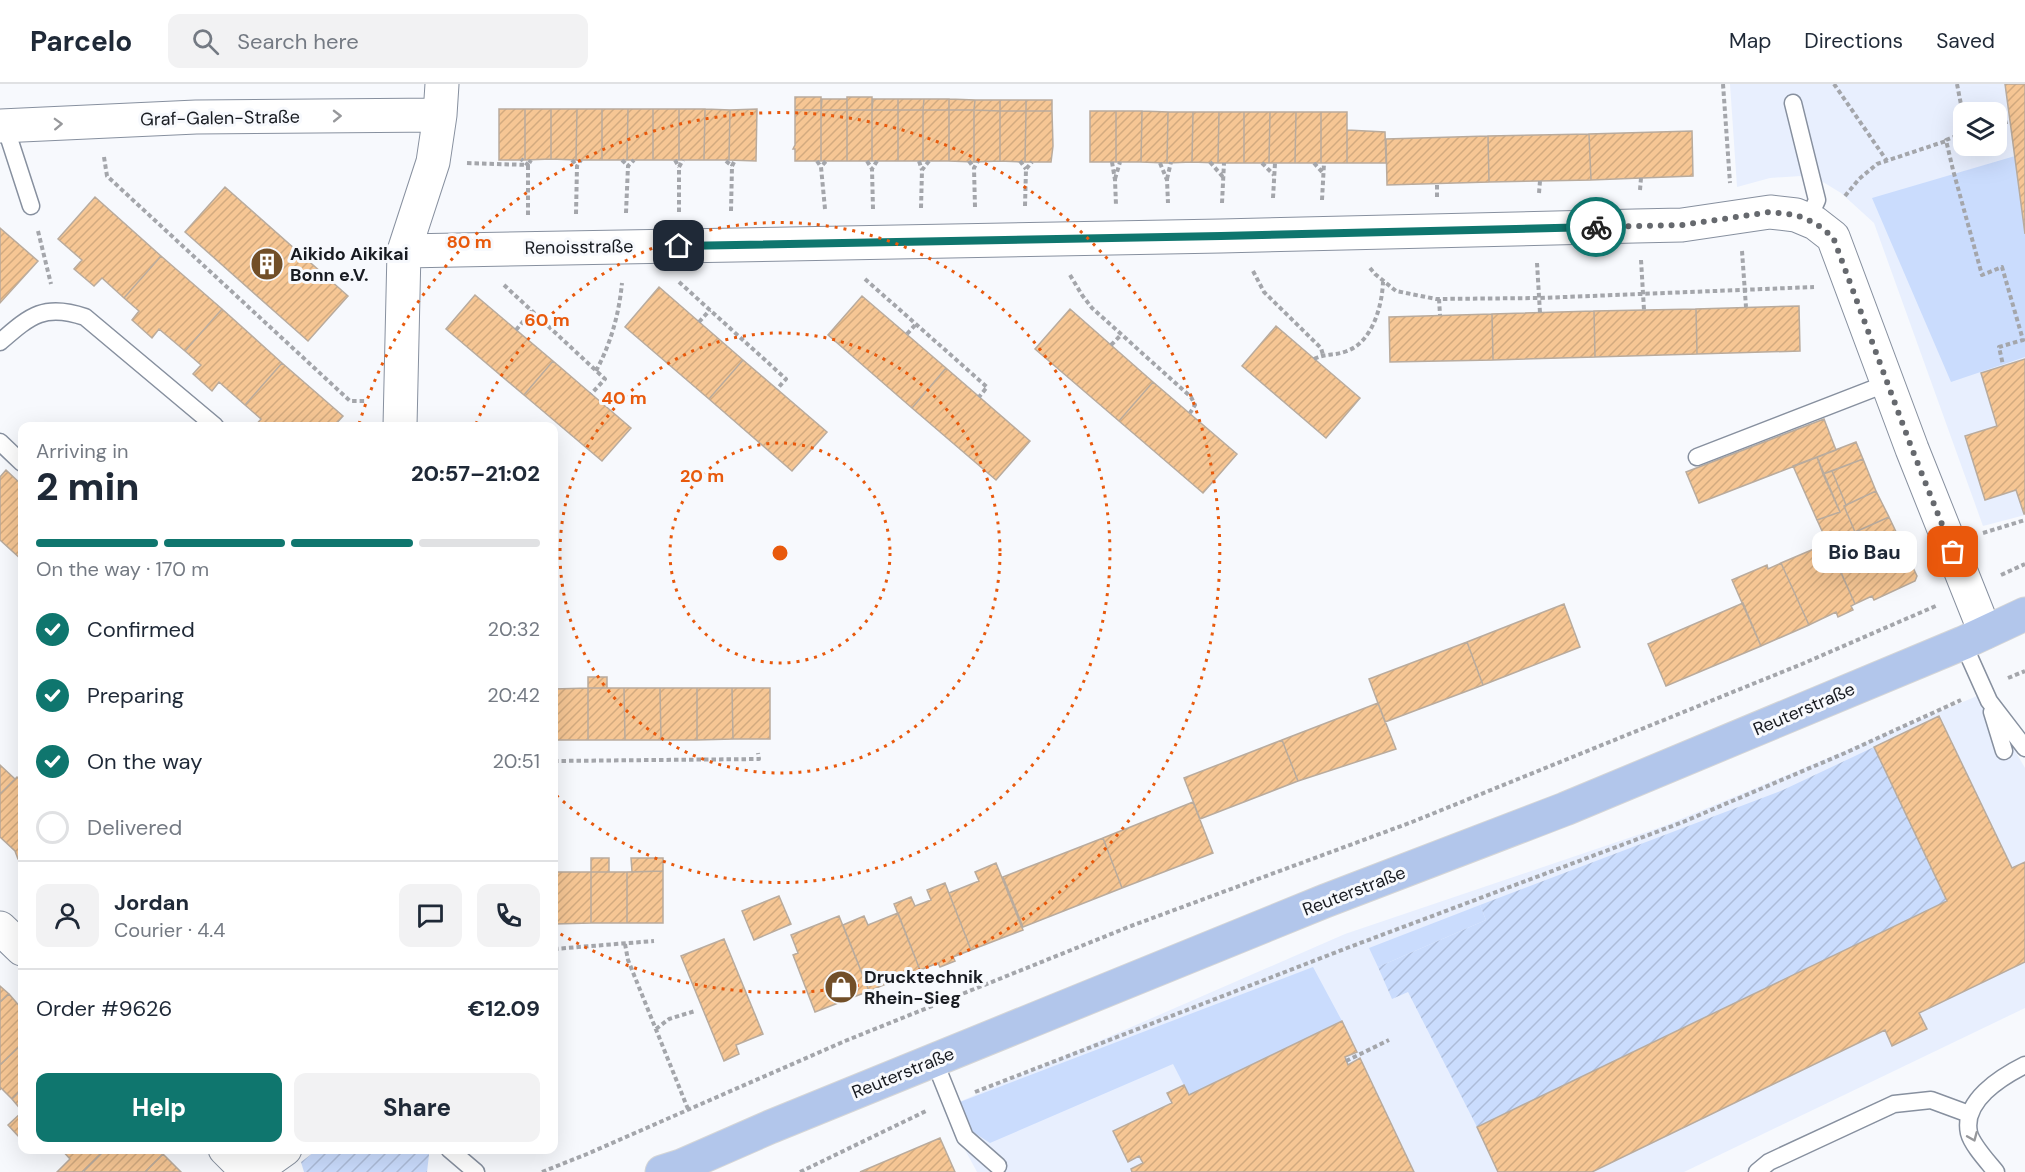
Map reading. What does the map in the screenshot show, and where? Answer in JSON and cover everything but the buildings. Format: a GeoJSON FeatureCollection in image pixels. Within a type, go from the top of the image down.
{"type":"FeatureCollection","features":[{"type":"Feature","properties":{"kind":"main road","name":"Reuterstraße"},"geometry":{"type":"LineString","coordinates":[[671,1170],[770,1126],[1325,902],[1565,809],[1974,638],[2025,614]]}},
{"type":"Feature","properties":{"kind":"street","name":"Graf-Galen-Straße"},"geometry":{"type":"LineString","coordinates":[[2,126],[196,117],[441,99]]}},
{"type":"Feature","properties":{"kind":"street"},"geometry":{"type":"LineString","coordinates":[[400,422],[404,251],[433,162],[441,99]]}},
{"type":"Feature","properties":{"kind":"street","name":"Renoisstraße"},"geometry":{"type":"LineString","coordinates":[[404,251],[1534,229],[1682,225],[1770,212],[1796,215],[1808,220],[1833,237],[1968,591],[1974,638]]}},
{"type":"Feature","properties":{"kind":"street"},"geometry":{"type":"LineString","coordinates":[[0,928],[18,945]]}},
{"type":"Feature","properties":{"kind":"street"},"geometry":{"type":"LineString","coordinates":[[230,1154],[248,1172]]}},
{"type":"Feature","properties":{"kind":"street"},"geometry":{"type":"LineString","coordinates":[[253,1172],[278,1154]]}},
{"type":"Feature","properties":{"kind":"lane"},"geometry":{"type":"LineString","coordinates":[[1793,103],[1817,200],[1808,220]]}},
{"type":"Feature","properties":{"kind":"lane"},"geometry":{"type":"LineString","coordinates":[[2,126],[32,206]]}},
{"type":"Feature","properties":{"kind":"lane"},"geometry":{"type":"LineString","coordinates":[[0,342],[32,316],[69,311],[85,317],[210,422]]}},
{"type":"Feature","properties":{"kind":"lane"},"geometry":{"type":"LineString","coordinates":[[1697,457],[1888,383]]}},
{"type":"Feature","properties":{"kind":"lane"},"geometry":{"type":"LineString","coordinates":[[0,442],[18,459]]}},
{"type":"Feature","properties":{"kind":"lane"},"geometry":{"type":"LineString","coordinates":[[1974,638],[1986,695],[2004,751]]}},
{"type":"Feature","properties":{"kind":"lane"},"geometry":{"type":"LineString","coordinates":[[1986,695],[2025,748]]}},
{"type":"Feature","properties":{"kind":"lane"},"geometry":{"type":"LineString","coordinates":[[934,1060],[965,1137],[998,1166]]}},
{"type":"Feature","properties":{"kind":"lane"},"geometry":{"type":"LineString","coordinates":[[1996,1172],[1969,1134],[1969,1114],[1977,1098],[2025,1065]]}},
{"type":"Feature","properties":{"kind":"lane"},"geometry":{"type":"LineString","coordinates":[[1757,1172],[1769,1162],[1893,1104],[1931,1100],[1969,1114]]}},
{"type":"Feature","properties":{"kind":"lane"},"geometry":{"type":"LineString","coordinates":[[455,1154],[476,1172]]}},
{"type":"Feature","properties":{"kind":"path"},"geometry":{"type":"LineString","coordinates":[[1723,84],[1746,307]]}},
{"type":"Feature","properties":{"kind":"path"},"geometry":{"type":"LineString","coordinates":[[1834,84],[1887,161]]}},
{"type":"Feature","properties":{"kind":"path"},"geometry":{"type":"LineString","coordinates":[[1957,84],[1960,102]]}},
{"type":"Feature","properties":{"kind":"path"},"geometry":{"type":"LineString","coordinates":[[1866,173],[1877,164],[1953,137]]}},
{"type":"Feature","properties":{"kind":"path"},"geometry":{"type":"LineString","coordinates":[[1946,140],[1982,275],[2002,267],[2024,340],[1999,347],[2003,365]]}},
{"type":"Feature","properties":{"kind":"path"},"geometry":{"type":"LineString","coordinates":[[521,159],[528,165]]}},
{"type":"Feature","properties":{"kind":"path"},"geometry":{"type":"LineString","coordinates":[[528,248],[528,165],[531,160]]}},
{"type":"Feature","properties":{"kind":"path"},"geometry":{"type":"LineString","coordinates":[[572,160],[577,166]]}},
{"type":"Feature","properties":{"kind":"path"},"geometry":{"type":"LineString","coordinates":[[576,248],[577,166],[581,160]]}},
{"type":"Feature","properties":{"kind":"path"},"geometry":{"type":"LineString","coordinates":[[622,160],[628,166],[633,246],[710,310],[786,379],[777,389]]}},
{"type":"Feature","properties":{"kind":"path"},"geometry":{"type":"LineString","coordinates":[[628,166],[634,160]]}},
{"type":"Feature","properties":{"kind":"path"},"geometry":{"type":"LineString","coordinates":[[675,160],[679,167],[679,246]]}},
{"type":"Feature","properties":{"kind":"path"},"geometry":{"type":"LineString","coordinates":[[679,167],[683,160]]}},
{"type":"Feature","properties":{"kind":"path"},"geometry":{"type":"LineString","coordinates":[[730,245],[732,166],[735,160]]}},
{"type":"Feature","properties":{"kind":"path"},"geometry":{"type":"LineString","coordinates":[[726,161],[732,166]]}},
{"type":"Feature","properties":{"kind":"path"},"geometry":{"type":"LineString","coordinates":[[817,161],[821,167],[827,243],[987,387],[979,397]]}},
{"type":"Feature","properties":{"kind":"path"},"geometry":{"type":"LineString","coordinates":[[821,167],[826,161]]}},
{"type":"Feature","properties":{"kind":"path"},"geometry":{"type":"LineString","coordinates":[[867,161],[872,169],[874,242]]}},
{"type":"Feature","properties":{"kind":"path"},"geometry":{"type":"LineString","coordinates":[[872,169],[877,161]]}},
{"type":"Feature","properties":{"kind":"path"},"geometry":{"type":"LineString","coordinates":[[919,161],[922,170],[920,241]]}},
{"type":"Feature","properties":{"kind":"path"},"geometry":{"type":"LineString","coordinates":[[922,170],[929,161]]}},
{"type":"Feature","properties":{"kind":"path"},"geometry":{"type":"LineString","coordinates":[[969,161],[974,168]]}},
{"type":"Feature","properties":{"kind":"path"},"geometry":{"type":"LineString","coordinates":[[977,240],[974,168],[978,161]]}},
{"type":"Feature","properties":{"kind":"path"},"geometry":{"type":"LineString","coordinates":[[1020,162],[1026,169],[1037,240],[1082,295],[1121,334],[1191,397],[1195,405],[1190,413]]}},
{"type":"Feature","properties":{"kind":"path"},"geometry":{"type":"LineString","coordinates":[[1026,169],[1032,162]]}},
{"type":"Feature","properties":{"kind":"path"},"geometry":{"type":"LineString","coordinates":[[1115,180],[1120,162]]}},
{"type":"Feature","properties":{"kind":"path"},"geometry":{"type":"LineString","coordinates":[[1167,180],[1171,162]]}},
{"type":"Feature","properties":{"kind":"path"},"geometry":{"type":"LineString","coordinates":[[1210,162],[1223,177]]}},
{"type":"Feature","properties":{"kind":"path"},"geometry":{"type":"LineString","coordinates":[[482,163],[528,165]]}},
{"type":"Feature","properties":{"kind":"path"},"geometry":{"type":"LineString","coordinates":[[1262,163],[1274,175]]}},
{"type":"Feature","properties":{"kind":"path"},"geometry":{"type":"LineString","coordinates":[[1314,163],[1324,174]]}},
{"type":"Feature","properties":{"kind":"path"},"geometry":{"type":"LineString","coordinates":[[107,176],[350,401],[360,401]]}},
{"type":"Feature","properties":{"kind":"path"},"geometry":{"type":"LineString","coordinates":[[32,206],[58,311]]}},
{"type":"Feature","properties":{"kind":"path"},"geometry":{"type":"LineString","coordinates":[[1635,226],[1641,257],[1644,310]]}},
{"type":"Feature","properties":{"kind":"path"},"geometry":{"type":"LineString","coordinates":[[1534,229],[1540,313]]}},
{"type":"Feature","properties":{"kind":"path"},"geometry":{"type":"LineString","coordinates":[[1345,233],[1375,274],[1396,291],[1439,299],[1540,298],[1852,287]]}},
{"type":"Feature","properties":{"kind":"path"},"geometry":{"type":"LineString","coordinates":[[1233,236],[1264,292],[1321,348],[1323,355]]}},
{"type":"Feature","properties":{"kind":"path"},"geometry":{"type":"LineString","coordinates":[[467,250],[605,379],[591,394]]}},
{"type":"Feature","properties":{"kind":"path"},"geometry":{"type":"LineString","coordinates":[[1314,359],[1347,351],[1368,334],[1375,321],[1383,292],[1383,281]]}},
{"type":"Feature","properties":{"kind":"path"},"geometry":{"type":"LineString","coordinates":[[1439,299],[1440,315]]}},
{"type":"Feature","properties":{"kind":"path"},"geometry":{"type":"LineString","coordinates":[[596,370],[610,341],[620,303]]}},
{"type":"Feature","properties":{"kind":"path"},"geometry":{"type":"LineString","coordinates":[[699,322],[710,310]]}},
{"type":"Feature","properties":{"kind":"path"},"geometry":{"type":"LineString","coordinates":[[516,330],[532,311]]}},
{"type":"Feature","properties":{"kind":"path"},"geometry":{"type":"LineString","coordinates":[[907,334],[916,324]]}},
{"type":"Feature","properties":{"kind":"path"},"geometry":{"type":"LineString","coordinates":[[1111,345],[1121,334]]}},
{"type":"Feature","properties":{"kind":"path"},"geometry":{"type":"LineString","coordinates":[[542,1172],[845,1041],[1131,926],[1412,822],[1802,664],[2025,564]]}},
{"type":"Feature","properties":{"kind":"path"},"geometry":{"type":"LineString","coordinates":[[800,1172],[951,1101],[1327,955],[1683,822],[1986,695],[2025,671]]}},
{"type":"Feature","properties":{"kind":"path"},"geometry":{"type":"LineString","coordinates":[[558,761],[759,759],[758,753]]}},
{"type":"Feature","properties":{"kind":"path"},"geometry":{"type":"LineString","coordinates":[[558,949],[654,941]]}},
{"type":"Feature","properties":{"kind":"path"},"geometry":{"type":"LineString","coordinates":[[626,944],[628,960],[688,1109]]}},
{"type":"Feature","properties":{"kind":"path"},"geometry":{"type":"LineString","coordinates":[[656,1029],[669,1019],[695,1011]]}},
{"type":"Feature","properties":{"kind":"path"},"geometry":{"type":"LineString","coordinates":[[1347,1061],[1389,1040]]}},
{"type":"Feature","properties":{"kind":"shaded area"},"geometry":{"type":"Polygon","coordinates":[[[1730,84],[2025,84],[2025,515],[1983,526],[1874,223],[1841,193],[1823,182],[1801,176],[1770,178],[1737,187],[1730,84]]]}},
{"type":"Feature","properties":{"kind":"shaded area"},"geometry":{"type":"Polygon","coordinates":[[[2015,156],[2025,234],[2025,357],[1951,382],[1872,198],[2015,156]]]}},
{"type":"Feature","properties":{"kind":"shaded area"},"geometry":{"type":"Polygon","coordinates":[[[1982,694],[2025,768],[2025,1008],[1684,1172],[977,1172],[943,1109],[1345,934],[1664,826],[1982,694]]]}},
{"type":"Feature","properties":{"kind":"shaded area"},"geometry":{"type":"Polygon","coordinates":[[[1874,747],[1947,901],[1477,1127],[1408,992],[1392,999],[1378,967],[1486,920],[1480,905],[1783,790],[1874,747]]]}},
{"type":"Feature","properties":{"kind":"shaded area"},"geometry":{"type":"Polygon","coordinates":[[[1480,905],[1486,920],[1378,967],[1369,948],[1480,905]]]}},
{"type":"Feature","properties":{"kind":"shaded area"},"geometry":{"type":"Polygon","coordinates":[[[1313,967],[1342,1021],[1189,1095],[1173,1064],[990,1143],[973,1132],[960,1102],[1313,967]]]}},
{"type":"Feature","properties":{"kind":"shaded area"},"geometry":{"type":"Polygon","coordinates":[[[311,1154],[429,1155],[427,1172],[304,1172],[301,1162],[311,1154]]]}},
{"type":"Feature","properties":{"kind":"way so far"},"geometry":{"type":"LineString","coordinates":[[1596,227],[1682,225],[1770,212],[1796,215],[1815,223],[1833,237],[1953,552]]}},
{"type":"Feature","properties":{"kind":"place","name":"Aikido Aikikai Bonn e.V."},"geometry":{"type":"Point","coordinates":[267,264]}},
{"type":"Feature","properties":{"kind":"place","name":"Bio Bau"},"geometry":{"type":"Point","coordinates":[1953,552]}},
{"type":"Feature","properties":{"kind":"place","name":"Drucktechnik Rhein-Sieg"},"geometry":{"type":"Point","coordinates":[841,987]}},
{"type":"Feature","properties":{"kind":"route"},"geometry":{"type":"LineString","coordinates":[[679,246],[1596,227]]}}]}
